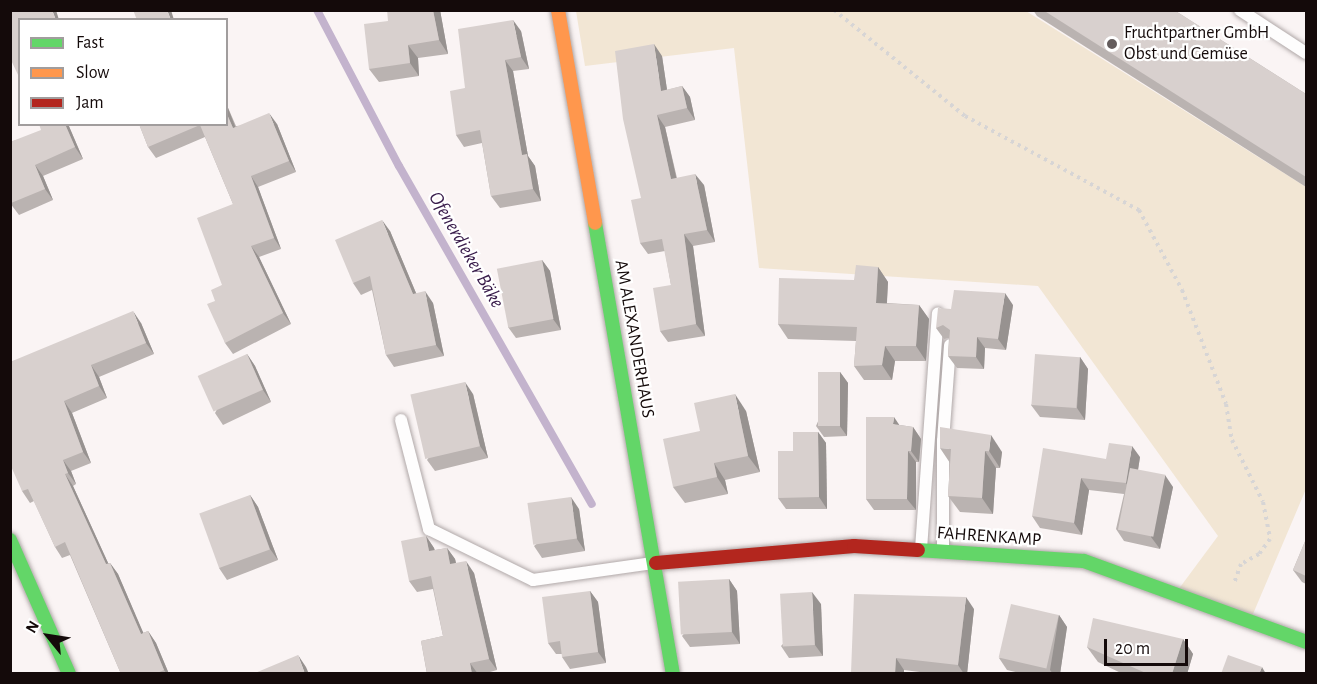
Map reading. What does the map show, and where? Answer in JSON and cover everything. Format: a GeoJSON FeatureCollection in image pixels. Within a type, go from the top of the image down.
{"type":"FeatureCollection","features":[{"type":"Feature","properties":{"kind":"street","name":"AM ALEXANDERHAUS"},"geometry":{"type":"LineString","coordinates":[[558,10],[674,674]]}},
{"type":"Feature","properties":{"kind":"street"},"geometry":{"type":"LineString","coordinates":[[10,540],[69,674]]}},
{"type":"Feature","properties":{"kind":"street","name":"FAHRENKAMP"},"geometry":{"type":"LineString","coordinates":[[656,563],[854,546],[1084,561],[1306,642]]}},
{"type":"Feature","properties":{"kind":"lane"},"geometry":{"type":"LineString","coordinates":[[1240,10],[1306,53]]}},
{"type":"Feature","properties":{"kind":"lane"},"geometry":{"type":"LineString","coordinates":[[921,550],[938,314]]}},
{"type":"Feature","properties":{"kind":"lane"},"geometry":{"type":"LineString","coordinates":[[943,552],[944,441],[950,345]]}},
{"type":"Feature","properties":{"kind":"lane"},"geometry":{"type":"LineString","coordinates":[[401,420],[429,529],[533,580],[656,563]]}},
{"type":"Feature","properties":{"kind":"path"},"geometry":{"type":"LineString","coordinates":[[834,10],[964,116],[1139,210],[1182,290],[1226,404],[1232,440],[1263,501],[1269,538],[1259,554],[1241,564],[1223,611]]}},
{"type":"Feature","properties":{"kind":"shaded area"},"geometry":{"type":"Polygon","coordinates":[[[576,11],[1026,11],[1306,187],[1306,489],[1250,621],[1175,594],[1218,536],[1038,286],[759,268],[734,48],[585,66],[576,11]]]}},
{"type":"Feature","properties":{"kind":"building"},"geometry":{"type":"Polygon","coordinates":[[[10,10],[52,10],[55,18],[18,18],[18,75],[10,58],[10,10]]]}},
{"type":"Feature","properties":{"kind":"building"},"geometry":{"type":"Polygon","coordinates":[[[133,10],[167,10],[170,18],[136,18],[133,10]]]}},
{"type":"Feature","properties":{"kind":"building"},"geometry":{"type":"Polygon","coordinates":[[[387,10],[433,10],[439,40],[408,45],[410,63],[369,69],[364,24],[388,21],[387,10]]]}},
{"type":"Feature","properties":{"kind":"building"},"geometry":{"type":"Polygon","coordinates":[[[1043,10],[1174,10],[1306,94],[1306,177],[1043,10]]]}},
{"type":"Feature","properties":{"kind":"building"},"geometry":{"type":"Polygon","coordinates":[[[513,20],[521,57],[505,60],[522,155],[527,154],[533,189],[491,196],[480,130],[456,135],[450,91],[465,88],[458,29],[513,20]]]}},
{"type":"Feature","properties":{"kind":"building"},"geometry":{"type":"Polygon","coordinates":[[[654,44],[661,91],[682,86],[687,108],[657,115],[671,179],[695,174],[707,230],[684,234],[696,324],[660,331],[653,288],[671,285],[662,239],[640,243],[631,200],[641,198],[623,119],[615,51],[654,44]]]}},
{"type":"Feature","properties":{"kind":"building"},"geometry":{"type":"Polygon","coordinates":[[[269,113],[289,161],[251,176],[274,238],[251,246],[283,313],[225,343],[207,304],[215,301],[211,290],[222,285],[197,218],[233,204],[200,126],[228,126],[228,117],[233,128],[269,113]]]}},
{"type":"Feature","properties":{"kind":"building"},"geometry":{"type":"Polygon","coordinates":[[[40,126],[66,126],[75,147],[35,165],[45,189],[11,203],[10,142],[41,130],[40,126]]]}},
{"type":"Feature","properties":{"kind":"building"},"geometry":{"type":"Polygon","coordinates":[[[140,126],[198,126],[148,147],[140,126]]]}},
{"type":"Feature","properties":{"kind":"building"},"geometry":{"type":"Polygon","coordinates":[[[382,220],[413,294],[425,291],[436,345],[386,355],[370,276],[353,283],[335,240],[382,220]]]}},
{"type":"Feature","properties":{"kind":"building"},"geometry":{"type":"Polygon","coordinates":[[[542,260],[553,319],[508,328],[497,269],[542,260]]]}},
{"type":"Feature","properties":{"kind":"building"},"geometry":{"type":"Polygon","coordinates":[[[856,265],[878,267],[876,303],[919,305],[916,346],[885,346],[882,365],[854,366],[857,327],[778,324],[779,278],[854,280],[856,265]]]}},
{"type":"Feature","properties":{"kind":"building"},"geometry":{"type":"Polygon","coordinates":[[[954,290],[1005,293],[998,339],[977,337],[976,357],[948,356],[950,330],[943,325],[936,328],[938,308],[951,309],[954,290]]]}},
{"type":"Feature","properties":{"kind":"building"},"geometry":{"type":"Polygon","coordinates":[[[133,311],[146,343],[91,365],[99,386],[64,401],[83,452],[63,460],[68,473],[65,474],[106,564],[110,563],[141,634],[148,631],[164,670],[155,674],[121,674],[65,542],[55,547],[28,489],[22,491],[10,464],[10,362],[133,311]]]}},
{"type":"Feature","properties":{"kind":"building"},"geometry":{"type":"Polygon","coordinates":[[[247,354],[263,390],[214,412],[198,376],[247,354]]]}},
{"type":"Feature","properties":{"kind":"building"},"geometry":{"type":"Polygon","coordinates":[[[1035,354],[1080,357],[1076,408],[1031,405],[1035,354]]]}},
{"type":"Feature","properties":{"kind":"building"},"geometry":{"type":"Polygon","coordinates":[[[818,372],[840,372],[840,426],[818,426],[818,372]]]}},
{"type":"Feature","properties":{"kind":"building"},"geometry":{"type":"Polygon","coordinates":[[[465,382],[480,446],[425,459],[410,395],[465,382]]]}},
{"type":"Feature","properties":{"kind":"building"},"geometry":{"type":"Polygon","coordinates":[[[735,394],[748,456],[714,463],[717,477],[673,487],[663,439],[700,431],[694,403],[735,394]]]}},
{"type":"Feature","properties":{"kind":"building"},"geometry":{"type":"Polygon","coordinates":[[[866,417],[894,417],[893,424],[913,427],[911,451],[908,451],[907,499],[866,499],[866,417]]]}},
{"type":"Feature","properties":{"kind":"building"},"geometry":{"type":"Polygon","coordinates":[[[940,427],[991,435],[989,451],[985,451],[982,498],[948,496],[951,449],[940,448],[940,427]]]}},
{"type":"Feature","properties":{"kind":"building"},"geometry":{"type":"Polygon","coordinates":[[[793,432],[818,432],[819,497],[778,498],[778,451],[793,451],[793,432]]]}},
{"type":"Feature","properties":{"kind":"building"},"geometry":{"type":"Polygon","coordinates":[[[1109,443],[1132,446],[1126,483],[1081,478],[1074,523],[1032,516],[1043,448],[1106,459],[1109,443]]]}},
{"type":"Feature","properties":{"kind":"building"},"geometry":{"type":"Polygon","coordinates":[[[1130,468],[1165,475],[1153,537],[1118,530],[1130,468]]]}},
{"type":"Feature","properties":{"kind":"building"},"geometry":{"type":"Polygon","coordinates":[[[250,495],[270,550],[219,568],[199,513],[250,495]]]}},
{"type":"Feature","properties":{"kind":"building"},"geometry":{"type":"Polygon","coordinates":[[[571,497],[577,539],[533,545],[527,503],[571,497]]]}},
{"type":"Feature","properties":{"kind":"building"},"geometry":{"type":"Polygon","coordinates":[[[426,536],[429,551],[447,548],[450,564],[466,561],[489,659],[470,663],[472,674],[427,673],[421,641],[443,636],[431,576],[409,581],[401,541],[426,536]]]}},
{"type":"Feature","properties":{"kind":"building"},"geometry":{"type":"Polygon","coordinates":[[[1306,539],[1306,576],[1293,570],[1306,539]]]}},
{"type":"Feature","properties":{"kind":"building"},"geometry":{"type":"Polygon","coordinates":[[[729,579],[732,632],[681,635],[678,582],[729,579]]]}},
{"type":"Feature","properties":{"kind":"building"},"geometry":{"type":"Polygon","coordinates":[[[590,591],[598,652],[562,657],[560,641],[548,643],[542,597],[590,591]]]}},
{"type":"Feature","properties":{"kind":"building"},"geometry":{"type":"Polygon","coordinates":[[[812,592],[815,645],[783,647],[780,594],[812,592]]]}},
{"type":"Feature","properties":{"kind":"building"},"geometry":{"type":"Polygon","coordinates":[[[854,594],[966,597],[958,665],[896,658],[895,674],[851,673],[854,594]]]}},
{"type":"Feature","properties":{"kind":"building"},"geometry":{"type":"Polygon","coordinates":[[[1011,604],[1059,615],[1046,669],[999,658],[1011,604]]]}},
{"type":"Feature","properties":{"kind":"building"},"geometry":{"type":"Polygon","coordinates":[[[1093,618],[1183,639],[1172,674],[1148,674],[1087,647],[1093,618]]]}},
{"type":"Feature","properties":{"kind":"building"},"geometry":{"type":"Polygon","coordinates":[[[298,655],[305,674],[255,674],[255,673],[298,655]]]}},
{"type":"Feature","properties":{"kind":"building"},"geometry":{"type":"Polygon","coordinates":[[[1228,655],[1262,667],[1259,674],[1221,674],[1228,655]]]}},
{"type":"Feature","properties":{"kind":"waterway","name":"Ofenerdieker Bäke"},"geometry":{"type":"LineString","coordinates":[[317,10],[399,166],[592,504]]}},
{"type":"Feature","properties":{"kind":"traffic: fast"},"geometry":{"type":"LineString","coordinates":[[595,223],[673,674]]}},
{"type":"Feature","properties":{"kind":"traffic: fast"},"geometry":{"type":"LineString","coordinates":[[10,540],[69,674]]}},
{"type":"Feature","properties":{"kind":"traffic: fast"},"geometry":{"type":"LineString","coordinates":[[918,550],[1084,561],[1306,642]]}},
{"type":"Feature","properties":{"kind":"traffic: slow"},"geometry":{"type":"LineString","coordinates":[[558,10],[595,223]]}},
{"type":"Feature","properties":{"kind":"traffic: jam"},"geometry":{"type":"LineString","coordinates":[[656,563],[854,546],[918,550]]}},
{"type":"Feature","properties":{"kind":"place","name":"Fruchtpartner GmbH Obst und Gemüse"},"geometry":{"type":"Point","coordinates":[1112,44]}}]}
